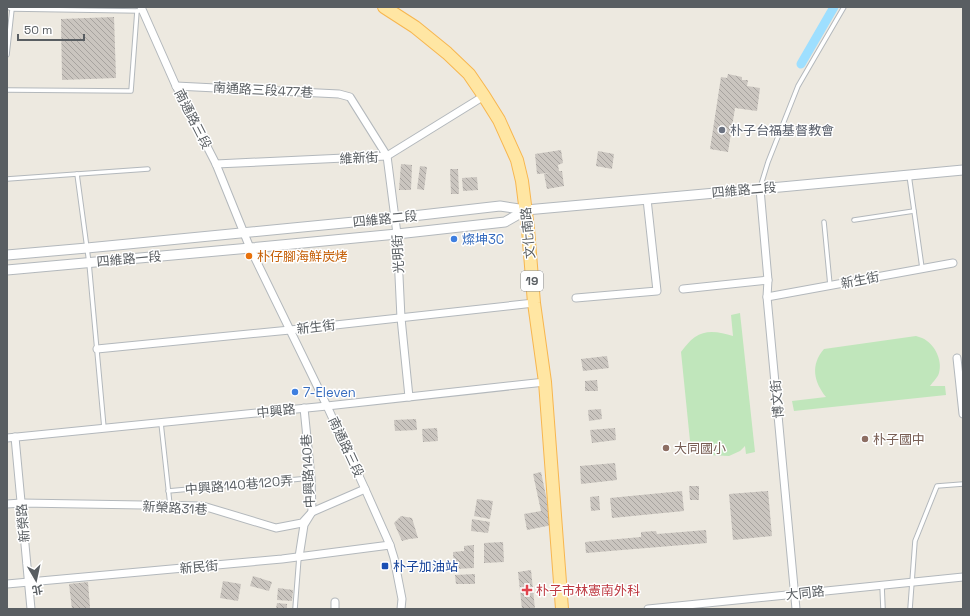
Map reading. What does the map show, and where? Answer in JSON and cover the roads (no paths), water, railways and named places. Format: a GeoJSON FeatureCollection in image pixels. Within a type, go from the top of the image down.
{"type":"FeatureCollection","features":[{"type":"Feature","properties":{"kind":"main road","name":"文化南路"},"geometry":{"type":"LineString","coordinates":[[384,7],[415,27],[468,74],[499,120],[517,160],[522,181],[526,210],[534,303],[544,382],[562,609]]}},
{"type":"Feature","properties":{"kind":"street","name":"南通路三段"},"geometry":{"type":"LineString","coordinates":[[140,10],[176,86],[216,164],[250,248],[366,489],[394,558],[402,599],[401,609]]}},
{"type":"Feature","properties":{"kind":"street","name":"南通路三段477巷"},"geometry":{"type":"LineString","coordinates":[[176,86],[339,94],[350,97]]}},
{"type":"Feature","properties":{"kind":"street","name":"維新街"},"geometry":{"type":"LineString","coordinates":[[216,164],[387,156],[484,96]]}},
{"type":"Feature","properties":{"kind":"street","name":"光明街"},"geometry":{"type":"LineString","coordinates":[[350,97],[387,156],[397,234],[401,318],[409,397]]}},
{"type":"Feature","properties":{"kind":"street","name":"四維路二段"},"geometry":{"type":"LineString","coordinates":[[244,232],[395,218],[500,206],[526,210],[963,170]]}},
{"type":"Feature","properties":{"kind":"street","name":"博文街"},"geometry":{"type":"LineString","coordinates":[[760,189],[768,280],[767,297],[796,609]]}},
{"type":"Feature","properties":{"kind":"street"},"geometry":{"type":"LineString","coordinates":[[576,298],[657,291],[647,199]]}},
{"type":"Feature","properties":{"kind":"street","name":"四維路二段"},"geometry":{"type":"LineString","coordinates":[[250,248],[505,222],[526,210]]}},
{"type":"Feature","properties":{"kind":"street","name":"四維路一段"},"geometry":{"type":"LineString","coordinates":[[7,255],[244,232]]}},
{"type":"Feature","properties":{"kind":"street","name":"四維路一段"},"geometry":{"type":"LineString","coordinates":[[7,270],[250,248]]}},
{"type":"Feature","properties":{"kind":"street","name":"新生街"},"geometry":{"type":"LineString","coordinates":[[767,297],[953,263]]}},
{"type":"Feature","properties":{"kind":"street"},"geometry":{"type":"LineString","coordinates":[[683,289],[768,280]]}},
{"type":"Feature","properties":{"kind":"street","name":"新生街"},"geometry":{"type":"LineString","coordinates":[[97,349],[290,330],[534,303]]}},
{"type":"Feature","properties":{"kind":"street"},"geometry":{"type":"LineString","coordinates":[[957,358],[963,414]]}},
{"type":"Feature","properties":{"kind":"street","name":"中興路"},"geometry":{"type":"LineString","coordinates":[[11,437],[327,406],[544,382]]}},
{"type":"Feature","properties":{"kind":"street","name":"中興路140巷"},"geometry":{"type":"LineString","coordinates":[[300,557],[304,525],[312,512],[304,408]]}},
{"type":"Feature","properties":{"kind":"street","name":"新榮路"},"geometry":{"type":"LineString","coordinates":[[11,437],[21,503],[31,609]]}},
{"type":"Feature","properties":{"kind":"street","name":"新榮路31巷"},"geometry":{"type":"LineString","coordinates":[[7,504],[203,506],[276,528],[302,523],[312,512],[366,489]]}},
{"type":"Feature","properties":{"kind":"street","name":"新民街"},"geometry":{"type":"LineString","coordinates":[[7,584],[300,557],[390,545]]}},
{"type":"Feature","properties":{"kind":"street","name":"大同路"},"geometry":{"type":"LineString","coordinates":[[648,609],[963,577]]}},
{"type":"Feature","properties":{"kind":"lane"},"geometry":{"type":"LineString","coordinates":[[7,7],[12,9],[140,10],[131,90],[7,90]]}},
{"type":"Feature","properties":{"kind":"lane"},"geometry":{"type":"LineString","coordinates":[[760,189],[768,162],[798,86],[844,7]]}},
{"type":"Feature","properties":{"kind":"lane"},"geometry":{"type":"LineString","coordinates":[[7,55],[12,9]]}},
{"type":"Feature","properties":{"kind":"lane"},"geometry":{"type":"LineString","coordinates":[[7,179],[148,169]]}},
{"type":"Feature","properties":{"kind":"lane"},"geometry":{"type":"LineString","coordinates":[[76,174],[89,263],[104,428]]}},
{"type":"Feature","properties":{"kind":"lane"},"geometry":{"type":"LineString","coordinates":[[908,174],[922,268]]}},
{"type":"Feature","properties":{"kind":"lane"},"geometry":{"type":"LineString","coordinates":[[854,220],[914,211]]}},
{"type":"Feature","properties":{"kind":"lane"},"geometry":{"type":"LineString","coordinates":[[824,222],[830,285]]}},
{"type":"Feature","properties":{"kind":"lane"},"geometry":{"type":"LineString","coordinates":[[161,423],[170,506]]}},
{"type":"Feature","properties":{"kind":"lane","name":"中興路140巷120弄"},"geometry":{"type":"LineString","coordinates":[[168,491],[310,478]]}},
{"type":"Feature","properties":{"kind":"lane"},"geometry":{"type":"LineString","coordinates":[[910,609],[915,541],[937,486],[963,484]]}},
{"type":"Feature","properties":{"kind":"lane"},"geometry":{"type":"LineString","coordinates":[[295,609],[300,557]]}},
{"type":"Feature","properties":{"kind":"lane"},"geometry":{"type":"LineString","coordinates":[[882,585],[883,609]]}},
{"type":"Feature","properties":{"kind":"waterway"},"geometry":{"type":"LineString","coordinates":[[801,64],[834,7]]}},
{"type":"Feature","properties":{"kind":"place","name":"朴子台福基督教會"},"geometry":{"type":"Point","coordinates":[722,130]}},
{"type":"Feature","properties":{"kind":"place","name":"燦坤3C"},"geometry":{"type":"Point","coordinates":[454,239]}},
{"type":"Feature","properties":{"kind":"place","name":"朴仔腳海鮮炭烤"},"geometry":{"type":"Point","coordinates":[249,256]}},
{"type":"Feature","properties":{"kind":"place","name":"7-Eleven"},"geometry":{"type":"Point","coordinates":[295,392]}},
{"type":"Feature","properties":{"kind":"place","name":"朴子國中"},"geometry":{"type":"Point","coordinates":[865,439]}},
{"type":"Feature","properties":{"kind":"place","name":"大同國小"},"geometry":{"type":"Point","coordinates":[666,448]}},
{"type":"Feature","properties":{"kind":"place","name":"朴子加油站"},"geometry":{"type":"Point","coordinates":[385,566]}},
{"type":"Feature","properties":{"kind":"place","name":"朴子市林憲南外科"},"geometry":{"type":"Point","coordinates":[527,590]}}]}
